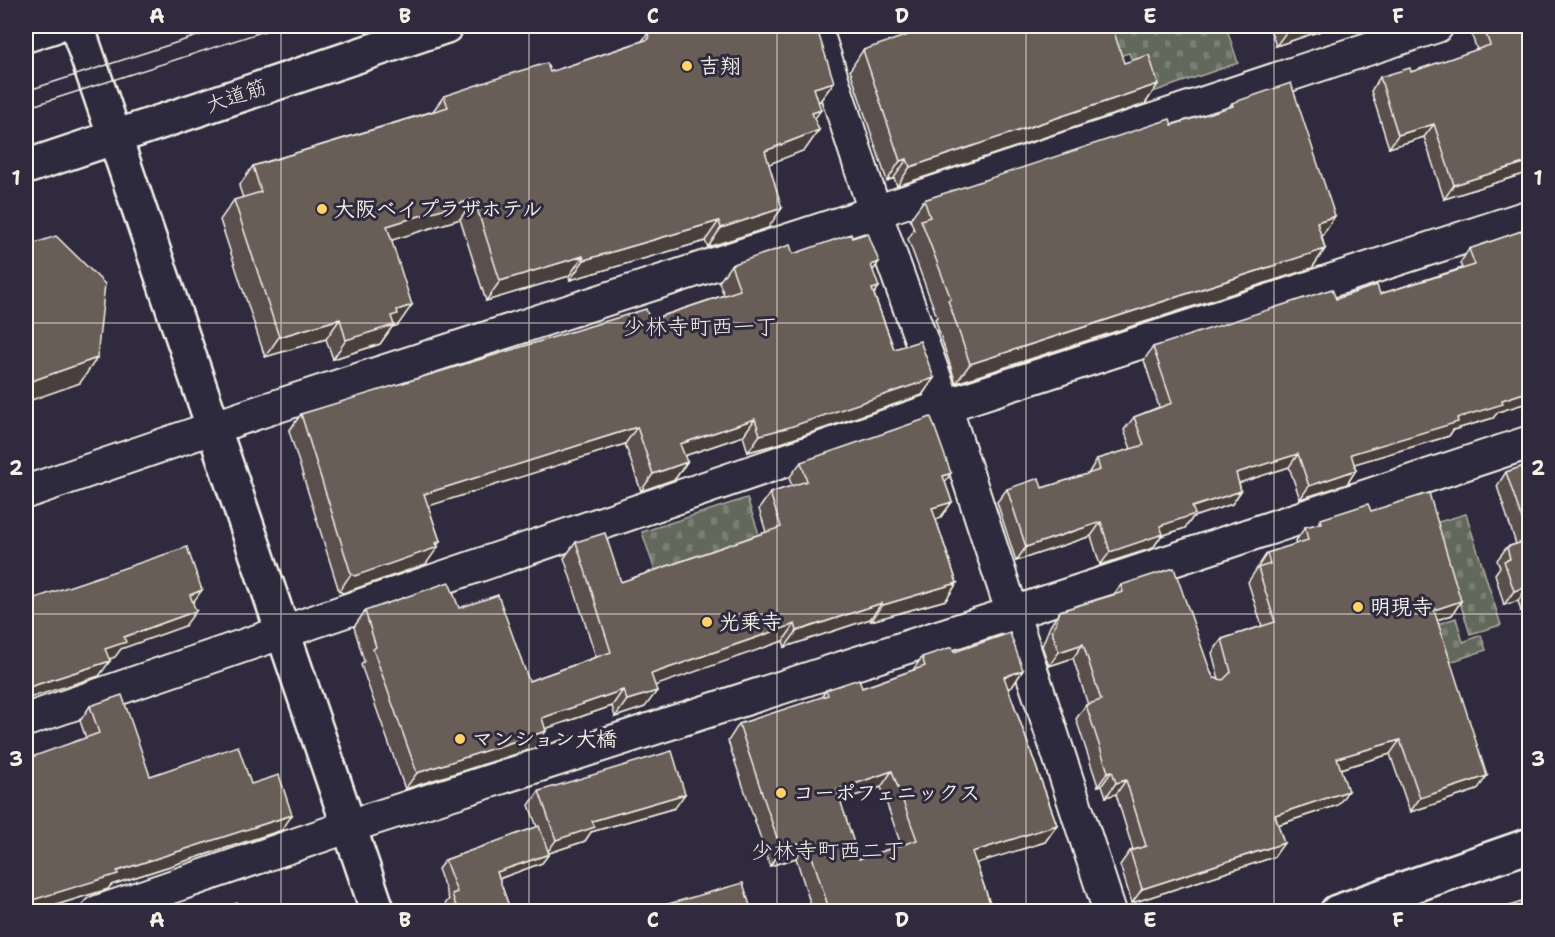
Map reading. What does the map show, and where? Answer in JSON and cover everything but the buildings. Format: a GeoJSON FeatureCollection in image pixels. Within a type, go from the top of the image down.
{"type":"FeatureCollection","features":[{"type":"Feature","properties":{"kind":"street"},"geometry":{"type":"LineString","coordinates":[[26,35],[54,26]]}},
{"type":"Feature","properties":{"kind":"street"},"geometry":{"type":"LineString","coordinates":[[77,26],[378,912]]}},
{"type":"Feature","properties":{"kind":"street","name":"大道筋"},"geometry":{"type":"LineString","coordinates":[[26,167],[446,26]]}},
{"type":"Feature","properties":{"kind":"street"},"geometry":{"type":"LineString","coordinates":[[815,26],[875,212],[945,406],[1110,912]]}},
{"type":"Feature","properties":{"kind":"street"},"geometry":{"type":"LineString","coordinates":[[26,492],[215,427],[1437,26]]}},
{"type":"Feature","properties":{"kind":"street"},"geometry":{"type":"LineString","coordinates":[[26,720],[285,634],[945,406],[1530,216]]}},
{"type":"Feature","properties":{"kind":"street"},"geometry":{"type":"LineString","coordinates":[[98,912],[350,826],[1013,613],[1530,442]]}},
{"type":"Feature","properties":{"kind":"street"},"geometry":{"type":"LineString","coordinates":[[1337,912],[1530,845]]}},
{"type":"Feature","properties":{"kind":"green space"},"geometry":{"type":"Polygon","coordinates":[[[1098,26],[1226,26],[1238,63],[1144,95],[1129,53],[1094,64],[1098,26]]]}},
{"type":"Feature","properties":{"kind":"green space"},"geometry":{"type":"Polygon","coordinates":[[[747,498],[772,573],[658,580],[642,532],[747,498]]]}},
{"type":"Feature","properties":{"kind":"green space"},"geometry":{"type":"Polygon","coordinates":[[[1466,514],[1501,625],[1470,634],[1435,523],[1466,514]]]}},
{"type":"Feature","properties":{"kind":"green space"},"geometry":{"type":"Polygon","coordinates":[[[1456,618],[1463,642],[1481,635],[1486,650],[1348,696],[1396,638],[1456,618]]]}},
{"type":"Feature","properties":{"kind":"tram line"},"geometry":{"type":"LineString","coordinates":[[26,91],[228,26]]}},
{"type":"Feature","properties":{"kind":"tram line"},"geometry":{"type":"LineString","coordinates":[[26,108],[280,26]]}},
{"type":"Feature","properties":{"kind":"place","name":"吉翔"},"geometry":{"type":"Point","coordinates":[687,66]}},
{"type":"Feature","properties":{"kind":"place","name":"大阪ベイプラザホテル"},"geometry":{"type":"Point","coordinates":[322,209]}},
{"type":"Feature","properties":{"kind":"place","name":"明現寺"},"geometry":{"type":"Point","coordinates":[1358,607]}},
{"type":"Feature","properties":{"kind":"place","name":"光乗寺"},"geometry":{"type":"Point","coordinates":[707,622]}},
{"type":"Feature","properties":{"kind":"place","name":"マンション大橋"},"geometry":{"type":"Point","coordinates":[460,739]}},
{"type":"Feature","properties":{"kind":"place","name":"コーポフェニックス"},"geometry":{"type":"Point","coordinates":[781,793]}},
{"type":"Feature","properties":{"kind":"district","name":"少林寺町西一丁"},"geometry":{"type":"Point","coordinates":[700,326]}},
{"type":"Feature","properties":{"kind":"district","name":"少林寺町西二丁"},"geometry":{"type":"Point","coordinates":[828,850]}}]}
